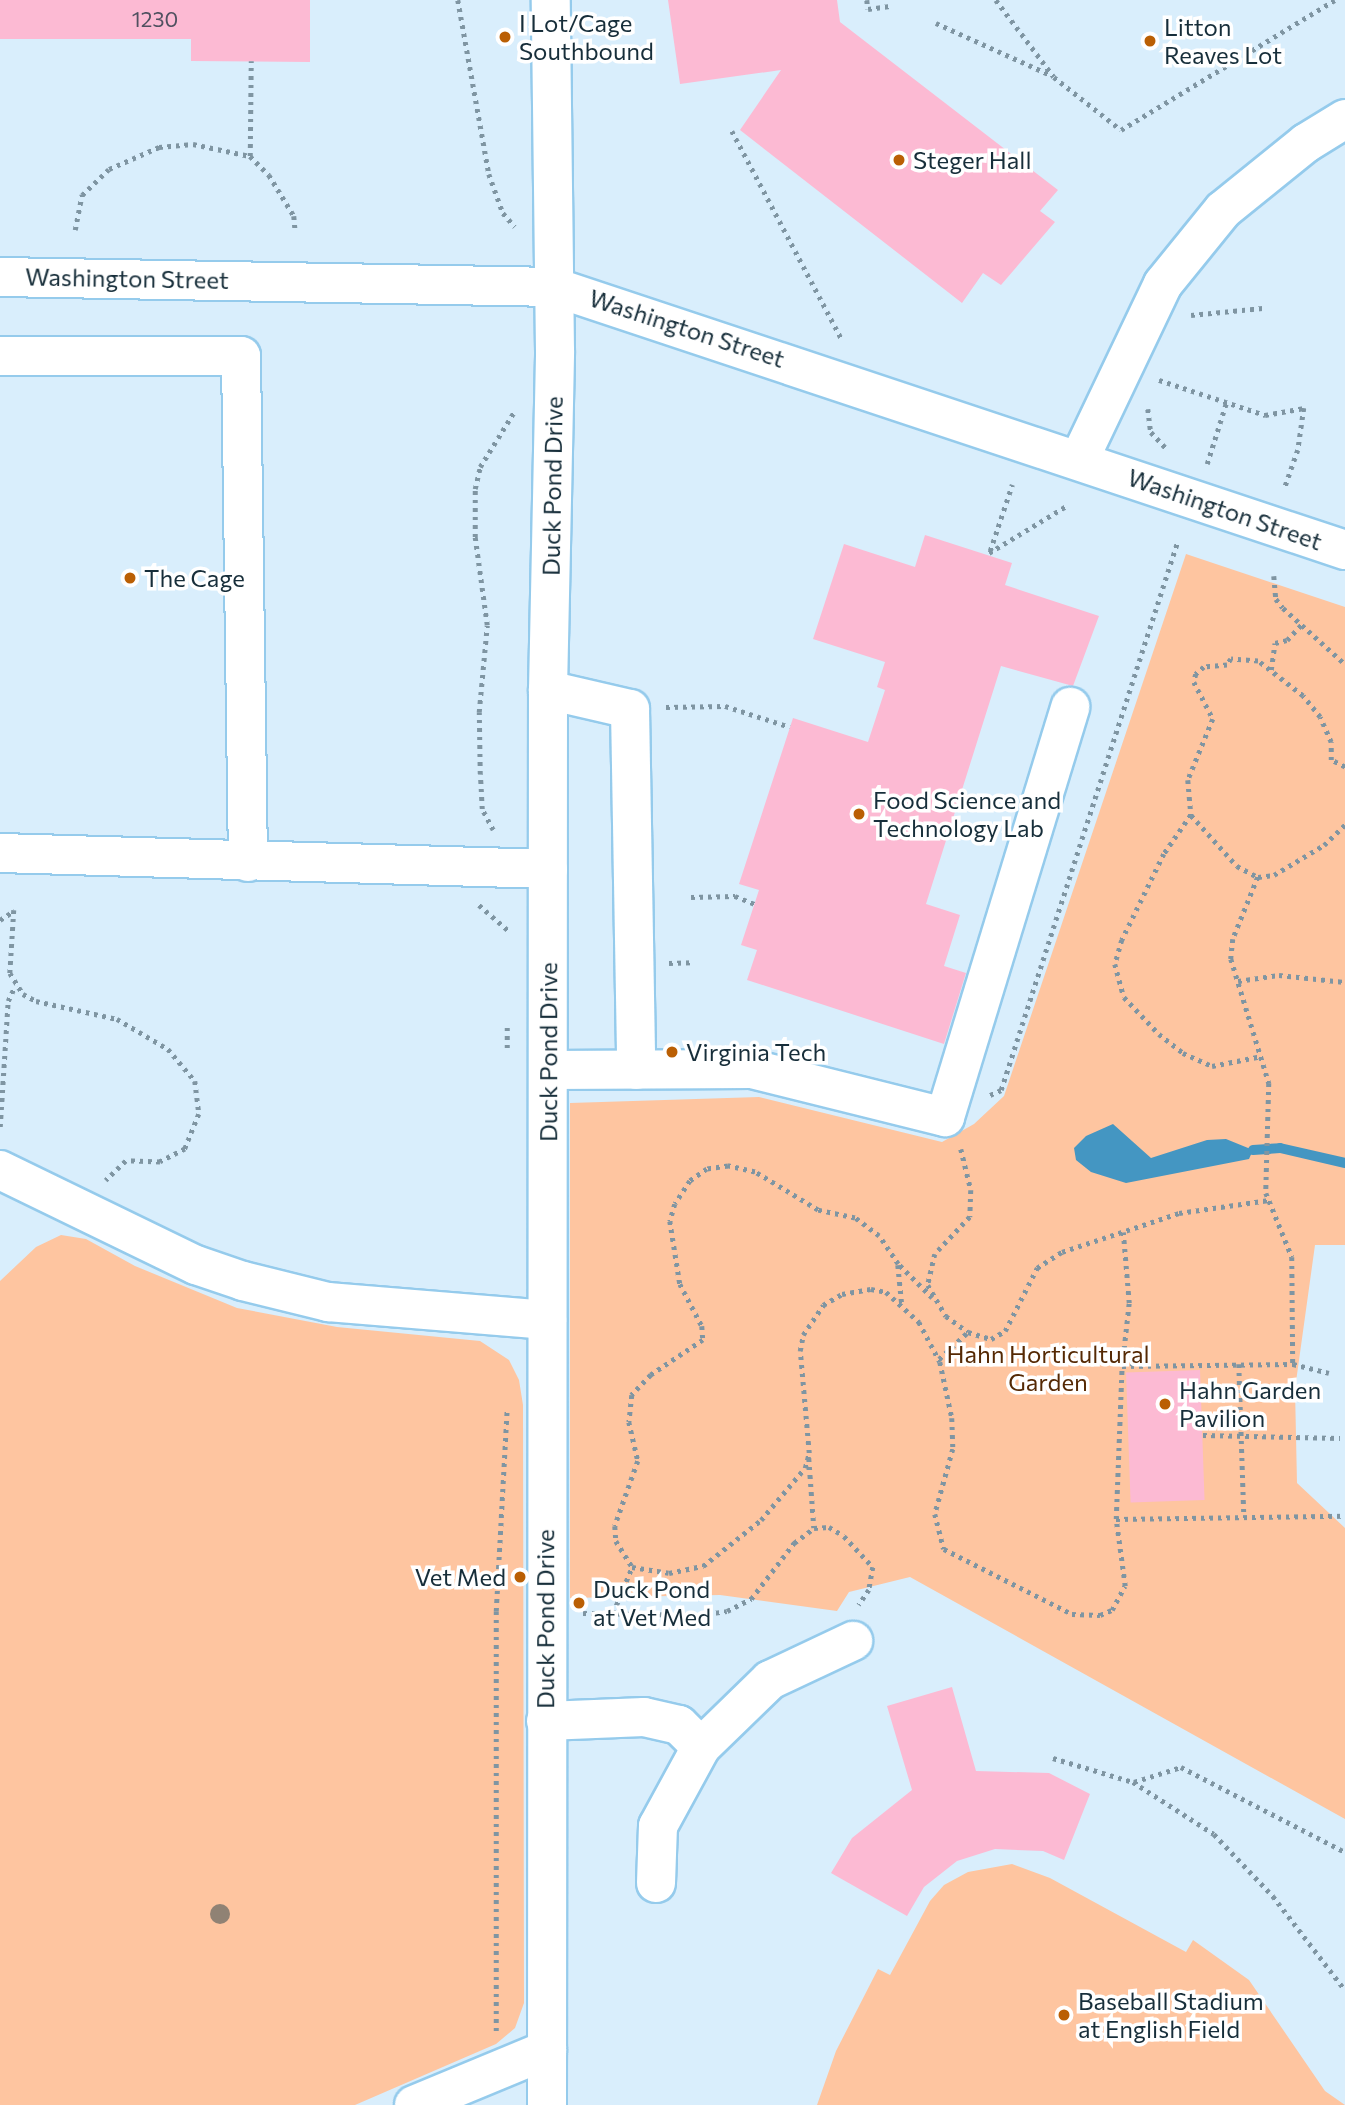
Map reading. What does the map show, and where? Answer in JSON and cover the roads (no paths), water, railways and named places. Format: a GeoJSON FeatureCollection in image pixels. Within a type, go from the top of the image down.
{"type":"FeatureCollection","features":[{"type":"Feature","properties":{"kind":"street","name":"Duck Pond Drive"},"geometry":{"type":"LineString","coordinates":[[547,2105],[548,690],[555,286],[551,0]]}},
{"type":"Feature","properties":{"kind":"street"},"geometry":{"type":"LineString","coordinates":[[1080,458],[1163,284],[1223,210],[1306,143],[1345,118]]}},
{"type":"Feature","properties":{"kind":"street","name":"Washington Street"},"geometry":{"type":"LineString","coordinates":[[0,277],[555,286],[1080,458],[1345,550]]}},
{"type":"Feature","properties":{"kind":"street"},"geometry":{"type":"LineString","coordinates":[[0,356],[241,356],[248,862]]}},
{"type":"Feature","properties":{"kind":"street"},"geometry":{"type":"LineString","coordinates":[[548,690],[630,709],[636,1070]]}},
{"type":"Feature","properties":{"kind":"street"},"geometry":{"type":"LineString","coordinates":[[549,1070],[752,1069],[945,1118],[1070,707]]}},
{"type":"Feature","properties":{"kind":"street"},"geometry":{"type":"LineString","coordinates":[[0,853],[548,869]]}},
{"type":"Feature","properties":{"kind":"street"},"geometry":{"type":"LineString","coordinates":[[0,1170],[196,1265],[243,1282],[328,1302],[547,1320]]}},
{"type":"Feature","properties":{"kind":"street"},"geometry":{"type":"LineString","coordinates":[[656,1883],[658,1826],[701,1747],[770,1680],[851,1628]]}},
{"type":"Feature","properties":{"kind":"street"},"geometry":{"type":"LineString","coordinates":[[546,1721],[644,1717],[679,1725],[701,1747]]}},
{"type":"Feature","properties":{"kind":"street"},"geometry":{"type":"LineString","coordinates":[[415,2105],[547,2050]]}},
{"type":"Feature","properties":{"kind":"water"},"geometry":{"type":"Polygon","coordinates":[[[1113,1124],[1151,1158],[1207,1140],[1226,1139],[1253,1150],[1249,1159],[1126,1183],[1091,1172],[1076,1160],[1074,1148],[1086,1136],[1113,1124]]]}},
{"type":"Feature","properties":{"kind":"waterway"},"geometry":{"type":"LineString","coordinates":[[1253,1150],[1280,1148],[1345,1163]]}},
{"type":"Feature","properties":{"kind":"place","name":"I Lot/Cage Southbound"},"geometry":{"type":"Point","coordinates":[505,37]}},
{"type":"Feature","properties":{"kind":"place","name":"Litton Reaves Lot"},"geometry":{"type":"Point","coordinates":[1150,41]}},
{"type":"Feature","properties":{"kind":"place","name":"Steger Hall"},"geometry":{"type":"Point","coordinates":[899,160]}},
{"type":"Feature","properties":{"kind":"place","name":"The Cage"},"geometry":{"type":"Point","coordinates":[130,578]}},
{"type":"Feature","properties":{"kind":"place","name":"Food Science and Technology Lab"},"geometry":{"type":"Point","coordinates":[859,814]}},
{"type":"Feature","properties":{"kind":"place","name":"Virginia Tech"},"geometry":{"type":"Point","coordinates":[672,1052]}},
{"type":"Feature","properties":{"kind":"place","name":"Hahn Garden Pavilion"},"geometry":{"type":"Point","coordinates":[1165,1404]}},
{"type":"Feature","properties":{"kind":"place","name":"Vet Med"},"geometry":{"type":"Point","coordinates":[520,1577]}},
{"type":"Feature","properties":{"kind":"place","name":"Duck Pond at Vet Med"},"geometry":{"type":"Point","coordinates":[579,1603]}},
{"type":"Feature","properties":{"kind":"place","name":"Baseball Stadium at English Field"},"geometry":{"type":"Point","coordinates":[1064,2015]}},
{"type":"Feature","properties":{"kind":"park label","name":"Hahn Horticultural Garden"},"geometry":{"type":"Point","coordinates":[1048,1368]}}]}
